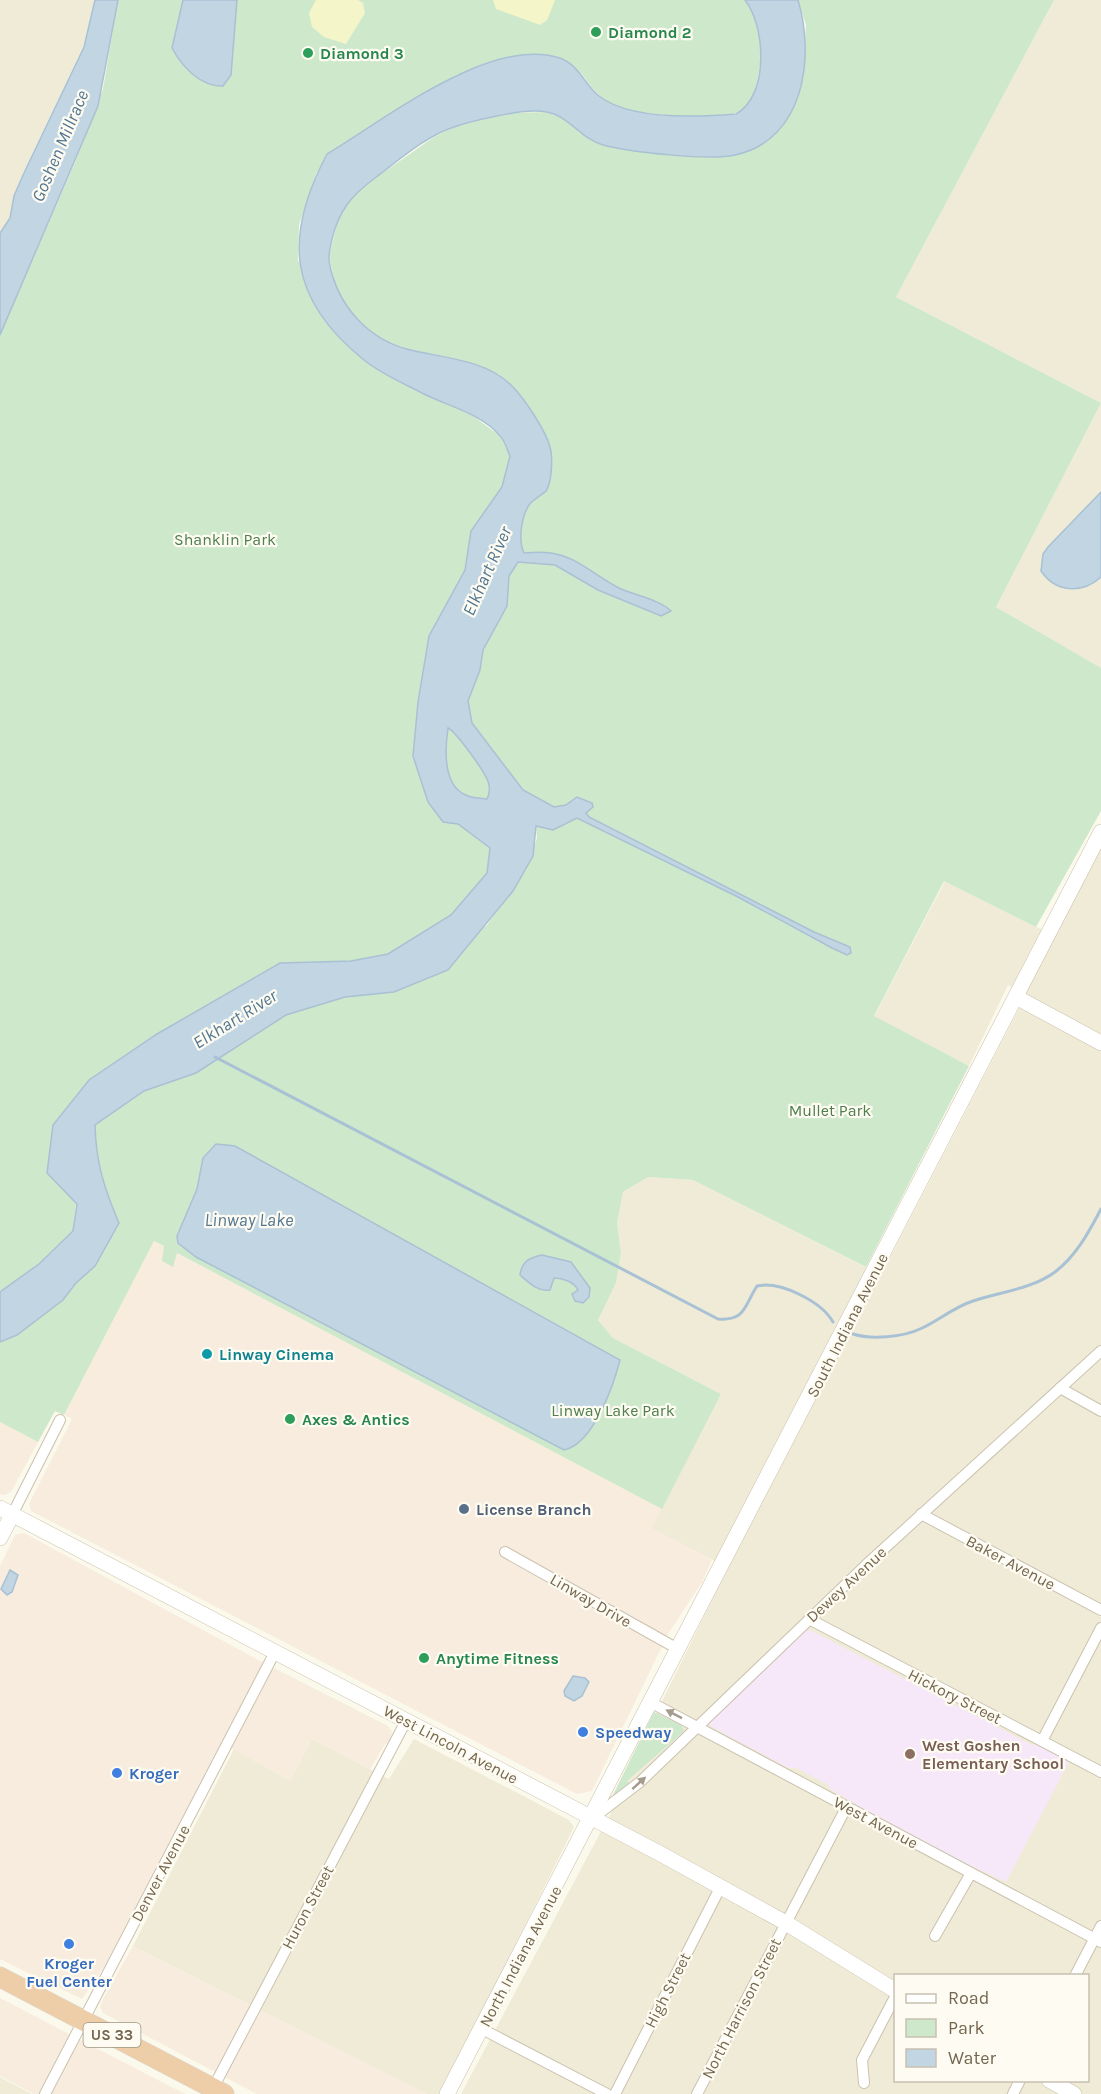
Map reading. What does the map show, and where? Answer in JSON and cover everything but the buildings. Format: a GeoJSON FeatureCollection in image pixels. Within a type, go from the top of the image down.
{"type":"FeatureCollection","features":[{"type":"Feature","properties":{"kind":"highway","name":"US 33"},"geometry":{"type":"LineString","coordinates":[[0,1977],[215,2092]]}},
{"type":"Feature","properties":{"kind":"street","name":"South Indiana Avenue"},"geometry":{"type":"LineString","coordinates":[[593,1818],[650,1702],[1101,832]]}},
{"type":"Feature","properties":{"kind":"street"},"geometry":{"type":"LineString","coordinates":[[1016,997],[1101,1042]]}},
{"type":"Feature","properties":{"kind":"street","name":"Dewey Avenue"},"geometry":{"type":"LineString","coordinates":[[593,1818],[640,1782],[921,1514],[1101,1351]]}},
{"type":"Feature","properties":{"kind":"street"},"geometry":{"type":"LineString","coordinates":[[1060,1388],[1101,1411]]}},
{"type":"Feature","properties":{"kind":"street"},"geometry":{"type":"LineString","coordinates":[[0,1538],[6,1511],[60,1420]]}},
{"type":"Feature","properties":{"kind":"street","name":"West Lincoln Avenue"},"geometry":{"type":"LineString","coordinates":[[6,1511],[721,1886],[786,1923],[894,1992]]}},
{"type":"Feature","properties":{"kind":"street","name":"Baker Avenue"},"geometry":{"type":"LineString","coordinates":[[921,1514],[1101,1610]]}},
{"type":"Feature","properties":{"kind":"street","name":"Linway Drive"},"geometry":{"type":"LineString","coordinates":[[505,1552],[678,1649]]}},
{"type":"Feature","properties":{"kind":"street","name":"Hickory Street"},"geometry":{"type":"LineString","coordinates":[[809,1619],[1101,1772]]}},
{"type":"Feature","properties":{"kind":"street"},"geometry":{"type":"LineString","coordinates":[[1042,1741],[1101,1628]]}},
{"type":"Feature","properties":{"kind":"street","name":"Denver Avenue"},"geometry":{"type":"LineString","coordinates":[[45,2094],[275,1653]]}},
{"type":"Feature","properties":{"kind":"street","name":"West Avenue"},"geometry":{"type":"LineString","coordinates":[[650,1702],[1098,1940]]}},
{"type":"Feature","properties":{"kind":"street","name":"Huron Street"},"geometry":{"type":"LineString","coordinates":[[215,2092],[406,1720]]}},
{"type":"Feature","properties":{"kind":"street","name":"North Harrison Street"},"geometry":{"type":"LineString","coordinates":[[697,2094],[847,1806]]}},
{"type":"Feature","properties":{"kind":"street","name":"North Indiana Avenue"},"geometry":{"type":"LineString","coordinates":[[447,2094],[593,1818]]}},
{"type":"Feature","properties":{"kind":"street"},"geometry":{"type":"LineString","coordinates":[[935,1936],[971,1873]]}},
{"type":"Feature","properties":{"kind":"street","name":"High Street"},"geometry":{"type":"LineString","coordinates":[[615,2094],[721,1886]]}},
{"type":"Feature","properties":{"kind":"street"},"geometry":{"type":"LineString","coordinates":[[1076,1974],[1098,1940],[1101,1926]]}},
{"type":"Feature","properties":{"kind":"street"},"geometry":{"type":"LineString","coordinates":[[864,2083],[862,2060],[894,1997]]}},
{"type":"Feature","properties":{"kind":"street"},"geometry":{"type":"LineString","coordinates":[[482,2029],[607,2094]]}},
{"type":"Feature","properties":{"kind":"street"},"geometry":{"type":"LineString","coordinates":[[1052,2082],[1074,2094]]}},
{"type":"Feature","properties":{"kind":"shaded area"},"geometry":{"type":"Polygon","coordinates":[[[0,0],[95,0],[83,47],[23,173],[9,218],[0,232],[0,0]]]}},
{"type":"Feature","properties":{"kind":"shaded area"},"geometry":{"type":"Polygon","coordinates":[[[1054,0],[1101,0],[1101,403],[896,297],[1054,0]]]}},
{"type":"Feature","properties":{"kind":"shaded area"},"geometry":{"type":"Polygon","coordinates":[[[1101,403],[1101,668],[996,607],[1101,403]]]}},
{"type":"Feature","properties":{"kind":"shaded area"},"geometry":{"type":"Polygon","coordinates":[[[1101,848],[1101,1036],[1008,985],[969,1066],[874,1017],[945,881],[1055,936],[1101,848]]]}},
{"type":"Feature","properties":{"kind":"shaded area"},"geometry":{"type":"Polygon","coordinates":[[[1020,1007],[1101,1049],[1101,2094],[461,2094],[614,1807],[623,1780],[728,1568],[651,1528],[721,1394],[613,1338],[598,1320],[616,1283],[621,1253],[617,1223],[623,1192],[648,1177],[693,1180],[881,1275],[1020,1007]]]}},
{"type":"Feature","properties":{"kind":"shaded area"},"geometry":{"type":"Polygon","coordinates":[[[154,1241],[662,1509],[652,1528],[712,1560],[702,1582],[668,1634],[592,1791],[577,1794],[31,1511],[29,1504],[72,1419],[64,1415],[154,1241]]]}},
{"type":"Feature","properties":{"kind":"shaded area"},"geometry":{"type":"Polygon","coordinates":[[[0,1422],[38,1442],[11,1492],[4,1495],[0,1494],[0,1422]]]}},
{"type":"Feature","properties":{"kind":"shaded area"},"geometry":{"type":"Polygon","coordinates":[[[24,1533],[260,1661],[388,1726],[392,1732],[390,1743],[385,1744],[370,1769],[312,1739],[290,1781],[222,1743],[126,1928],[106,1964],[82,1999],[0,1959],[0,1566],[15,1535],[24,1533]]]}},
{"type":"Feature","properties":{"kind":"shaded area","name":"West Goshen Elementary School"},"geometry":{"type":"Polygon","coordinates":[[[810,1630],[1030,1744],[1046,1747],[1070,1760],[1006,1882],[967,1864],[862,1808],[830,1789],[827,1784],[796,1768],[788,1768],[710,1726],[710,1722],[804,1632],[810,1630]]]}},
{"type":"Feature","properties":{"kind":"shaded area"},"geometry":{"type":"Polygon","coordinates":[[[312,1739],[389,1779],[414,1739],[569,1820],[574,1827],[442,2094],[427,2094],[133,1946],[234,1749],[290,1781],[312,1739]]]}},
{"type":"Feature","properties":{"kind":"shaded area"},"geometry":{"type":"Polygon","coordinates":[[[133,1946],[427,2094],[257,2094],[103,2013],[100,2007],[103,1999],[133,1946]]]}},
{"type":"Feature","properties":{"kind":"shaded area"},"geometry":{"type":"Polygon","coordinates":[[[0,1998],[185,2094],[34,2094],[0,2076],[0,1998]]]}},
{"type":"Feature","properties":{"kind":"shaded area"},"geometry":{"type":"Polygon","coordinates":[[[0,2077],[32,2094],[0,2094],[0,2077]]]}},
{"type":"Feature","properties":{"kind":"green space","name":"Shanklin Park"},"geometry":{"type":"Polygon","coordinates":[[[118,0],[745,0],[759,28],[761,54],[753,96],[745,109],[736,113],[685,116],[632,111],[603,99],[581,73],[458,74],[327,154],[316,174],[299,225],[298,261],[426,394],[473,416],[500,436],[510,456],[502,487],[471,531],[466,570],[429,636],[418,702],[413,756],[443,822],[458,824],[490,848],[487,873],[451,915],[388,954],[351,961],[280,963],[157,1034],[89,1080],[73,1231],[39,1264],[0,1292],[0,335],[76,160],[103,89],[118,0]]]}},
{"type":"Feature","properties":{"kind":"green space"},"geometry":{"type":"Polygon","coordinates":[[[798,0],[1054,0],[896,297],[1101,403],[996,607],[1101,668],[1101,811],[1036,927],[944,881],[874,1016],[969,1066],[866,1267],[693,1180],[648,1177],[623,1192],[617,1223],[621,1253],[616,1283],[598,1320],[613,1338],[721,1394],[662,1509],[177,1253],[173,1267],[162,1261],[164,1246],[154,1241],[64,1415],[55,1411],[38,1442],[0,1422],[0,1342],[17,1335],[63,1300],[76,1283],[95,1266],[119,1223],[102,1175],[95,1125],[144,1091],[196,1073],[286,1015],[345,997],[394,992],[487,925],[526,870],[537,838],[536,826],[553,830],[577,818],[738,897],[847,955],[850,947],[814,932],[589,817],[577,797],[566,805],[554,807],[523,790],[472,724],[468,702],[480,670],[483,650],[507,606],[509,576],[518,562],[555,565],[598,590],[661,616],[665,605],[604,582],[560,556],[539,552],[524,553],[520,533],[523,518],[534,500],[500,375],[458,359],[411,350],[388,342],[366,330],[348,309],[336,286],[329,257],[340,211],[356,192],[431,139],[453,127],[511,113],[547,112],[566,120],[580,133],[600,144],[624,149],[694,155],[735,155],[760,145],[803,80],[806,25],[798,0]]]}},
{"type":"Feature","properties":{"kind":"green space"},"geometry":{"type":"Polygon","coordinates":[[[447,728],[471,754],[487,780],[489,792],[487,799],[468,796],[453,784],[449,776],[446,757],[447,728]]]}},
{"type":"Feature","properties":{"kind":"green space"},"geometry":{"type":"Polygon","coordinates":[[[654,1712],[681,1725],[684,1731],[627,1781],[631,1785],[612,1797],[654,1712]]]}},
{"type":"Feature","properties":{"kind":"sand"},"geometry":{"type":"Polygon","coordinates":[[[316,0],[358,0],[363,3],[365,13],[346,44],[324,37],[312,27],[309,13],[316,0]]]}},
{"type":"Feature","properties":{"kind":"sand"},"geometry":{"type":"Polygon","coordinates":[[[493,0],[555,0],[547,20],[540,25],[496,9],[493,0]]]}},
{"type":"Feature","properties":{"kind":"water","name":"Goshen Millrace"},"geometry":{"type":"Polygon","coordinates":[[[95,0],[118,0],[98,106],[0,335],[0,233],[10,218],[14,196],[84,47],[95,0]]]}},
{"type":"Feature","properties":{"kind":"water"},"geometry":{"type":"Polygon","coordinates":[[[183,0],[237,0],[231,75],[223,86],[207,83],[193,74],[172,48],[183,0]]]}},
{"type":"Feature","properties":{"kind":"water","name":"Elkhart River"},"geometry":{"type":"Polygon","coordinates":[[[745,0],[798,0],[805,46],[804,70],[799,93],[790,114],[777,132],[759,146],[723,157],[669,155],[631,150],[595,142],[562,118],[541,111],[515,113],[470,122],[444,131],[423,142],[367,184],[348,204],[338,220],[329,261],[339,293],[358,320],[370,330],[398,346],[467,362],[491,371],[512,386],[528,406],[548,440],[552,463],[550,482],[546,491],[531,503],[524,516],[521,536],[524,553],[548,552],[565,557],[621,589],[655,601],[671,611],[661,616],[598,590],[555,565],[518,562],[509,576],[507,606],[483,650],[480,670],[468,701],[472,723],[523,790],[554,807],[566,805],[577,797],[592,803],[593,807],[586,813],[589,817],[814,932],[850,947],[851,953],[847,955],[832,948],[738,897],[577,818],[553,830],[536,826],[533,856],[513,891],[448,970],[394,992],[345,997],[286,1015],[196,1073],[144,1091],[95,1125],[102,1175],[119,1223],[95,1266],[76,1283],[63,1300],[17,1335],[0,1342],[0,1292],[39,1264],[73,1231],[77,1204],[47,1173],[53,1125],[89,1080],[157,1034],[280,963],[351,961],[388,954],[451,915],[487,873],[490,848],[458,824],[443,822],[428,802],[413,756],[418,702],[429,636],[465,570],[471,531],[502,487],[510,456],[502,438],[493,428],[371,365],[339,337],[320,314],[307,290],[300,265],[299,240],[313,184],[327,154],[408,103],[471,69],[502,59],[533,54],[567,61],[599,96],[612,104],[628,109],[684,116],[736,114],[747,105],[759,77],[760,43],[752,12],[745,0]],[[448,728],[446,756],[453,785],[468,796],[487,799],[489,785],[483,772],[448,728]]]}},
{"type":"Feature","properties":{"kind":"water"},"geometry":{"type":"Polygon","coordinates":[[[1101,492],[1101,577],[1094,583],[1078,588],[1070,589],[1054,584],[1041,571],[1043,554],[1101,492]]]}},
{"type":"Feature","properties":{"kind":"water","name":"Linway Lake"},"geometry":{"type":"Polygon","coordinates":[[[216,1144],[235,1146],[620,1360],[607,1399],[593,1426],[574,1446],[564,1450],[196,1257],[178,1243],[177,1236],[197,1189],[203,1158],[216,1144]]]}},
{"type":"Feature","properties":{"kind":"water"},"geometry":{"type":"Polygon","coordinates":[[[542,1255],[571,1262],[590,1288],[589,1297],[583,1303],[575,1301],[572,1294],[578,1290],[568,1281],[554,1278],[550,1290],[542,1290],[520,1275],[522,1266],[527,1261],[542,1255]]]}},
{"type":"Feature","properties":{"kind":"water"},"geometry":{"type":"Polygon","coordinates":[[[10,1570],[18,1575],[12,1592],[7,1595],[1,1589],[10,1570]]]}},
{"type":"Feature","properties":{"kind":"water"},"geometry":{"type":"Polygon","coordinates":[[[573,1676],[585,1678],[589,1682],[582,1696],[574,1701],[565,1696],[564,1691],[573,1676]]]}},
{"type":"Feature","properties":{"kind":"waterway"},"geometry":{"type":"LineString","coordinates":[[215,1057],[718,1319],[734,1318],[739,1315],[757,1286],[766,1285],[788,1290],[810,1300],[833,1322]]}},
{"type":"Feature","properties":{"kind":"waterway"},"geometry":{"type":"LineString","coordinates":[[853,1334],[878,1337],[913,1332],[966,1304],[1046,1278],[1063,1266],[1076,1251],[1101,1209]]}},
{"type":"Feature","properties":{"kind":"place","name":"Diamond 2"},"geometry":{"type":"Point","coordinates":[596,32]}},
{"type":"Feature","properties":{"kind":"place","name":"Diamond 3"},"geometry":{"type":"Point","coordinates":[308,53]}},
{"type":"Feature","properties":{"kind":"place","name":"Linway Cinema"},"geometry":{"type":"Point","coordinates":[207,1354]}},
{"type":"Feature","properties":{"kind":"place","name":"Axes & Antics"},"geometry":{"type":"Point","coordinates":[290,1419]}},
{"type":"Feature","properties":{"kind":"place","name":"License Branch"},"geometry":{"type":"Point","coordinates":[464,1509]}},
{"type":"Feature","properties":{"kind":"place","name":"Anytime Fitness"},"geometry":{"type":"Point","coordinates":[424,1658]}},
{"type":"Feature","properties":{"kind":"place","name":"Speedway"},"geometry":{"type":"Point","coordinates":[583,1732]}},
{"type":"Feature","properties":{"kind":"place","name":"West Goshen Elementary School"},"geometry":{"type":"Point","coordinates":[910,1754]}},
{"type":"Feature","properties":{"kind":"place","name":"Kroger"},"geometry":{"type":"Point","coordinates":[117,1773]}},
{"type":"Feature","properties":{"kind":"place","name":"Kroger Fuel Center"},"geometry":{"type":"Point","coordinates":[69,1944]}},
{"type":"Feature","properties":{"kind":"park label","name":"Mullet Park"},"geometry":{"type":"Point","coordinates":[830,1110]}},
{"type":"Feature","properties":{"kind":"park label","name":"Linway Lake Park"},"geometry":{"type":"Point","coordinates":[613,1410]}}]}
